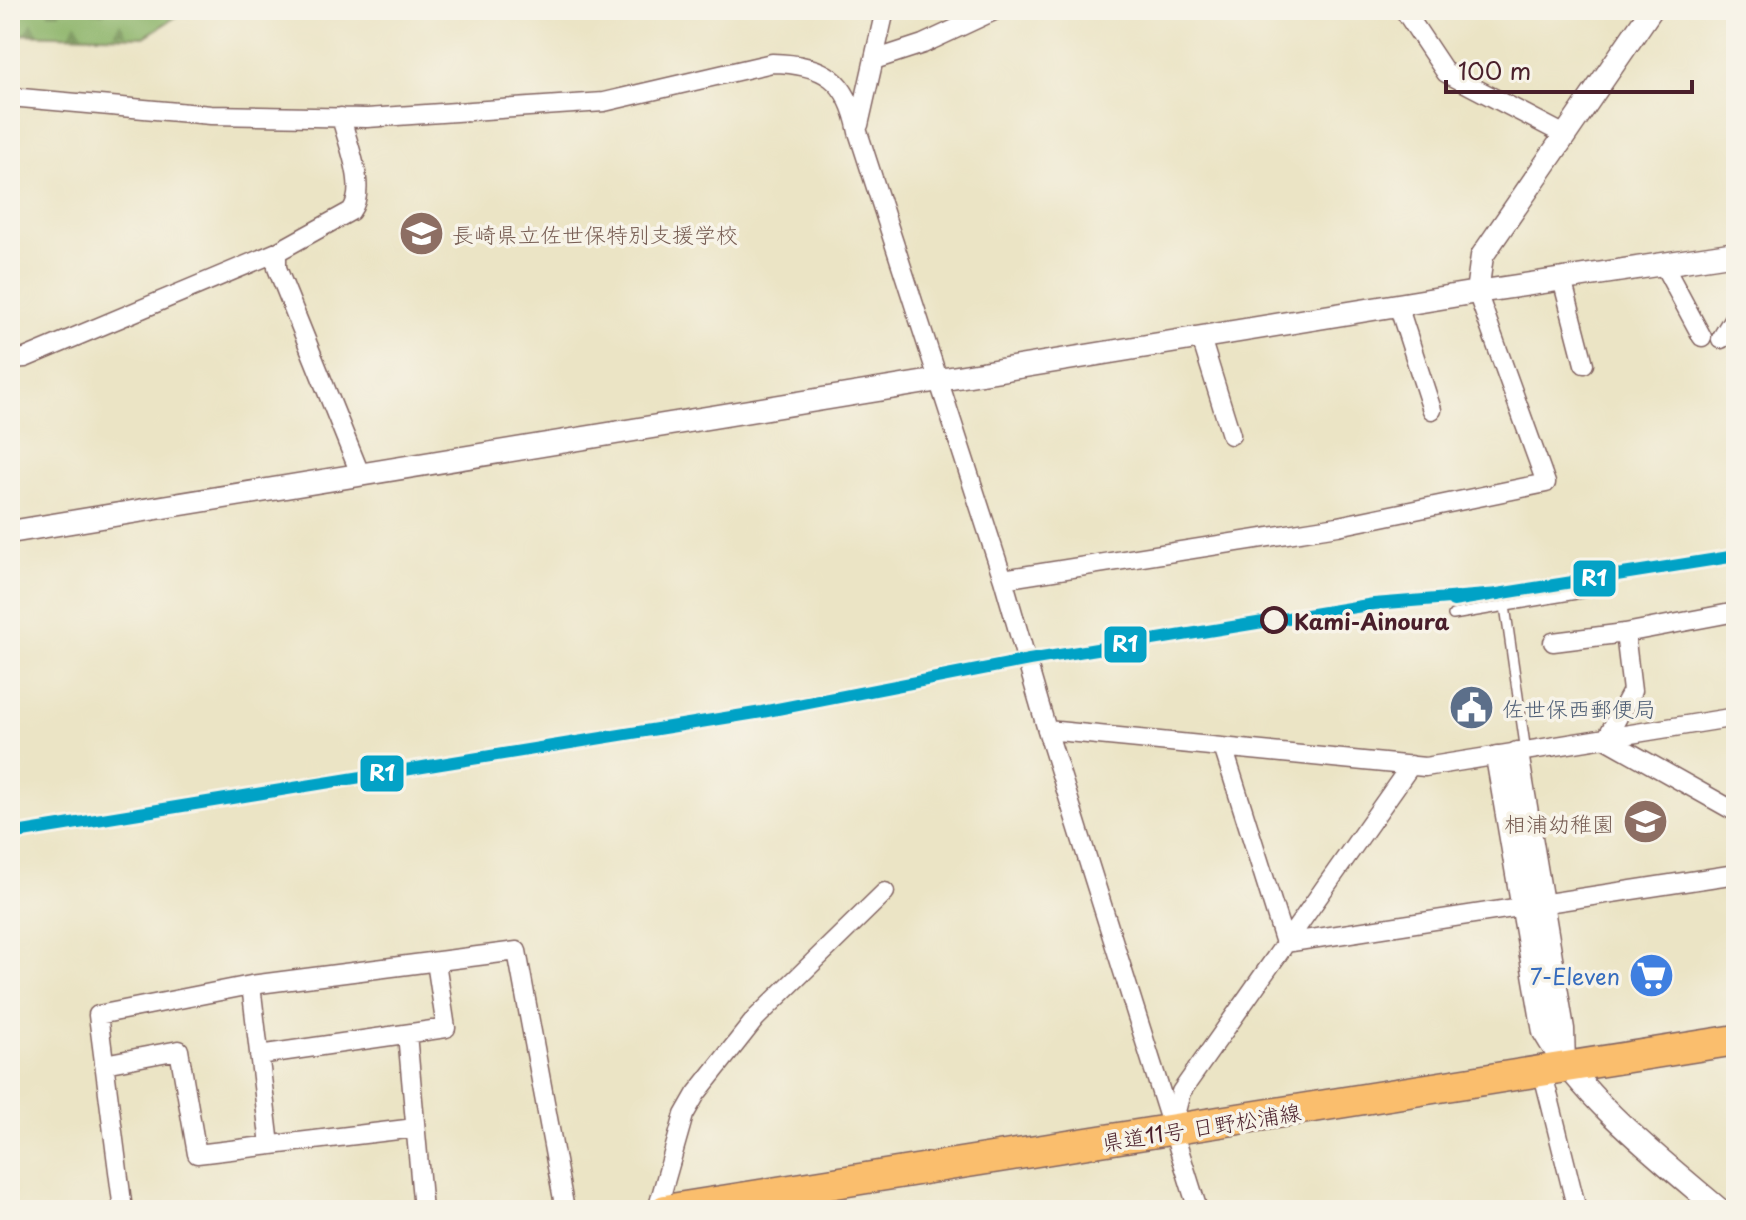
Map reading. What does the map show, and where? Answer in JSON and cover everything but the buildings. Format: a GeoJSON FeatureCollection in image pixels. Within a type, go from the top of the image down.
{"type":"FeatureCollection","features":[{"type":"Feature","properties":{"kind":"main road","name":"県道11号 日野松浦線"},"geometry":{"type":"LineString","coordinates":[[665,1210],[1736,1040]]}},
{"type":"Feature","properties":{"kind":"street"},"geometry":{"type":"LineString","coordinates":[[858,132],[885,10]]}},
{"type":"Feature","properties":{"kind":"street"},"geometry":{"type":"LineString","coordinates":[[874,60],[923,44],[996,10]]}},
{"type":"Feature","properties":{"kind":"street"},"geometry":{"type":"LineString","coordinates":[[1404,10],[1446,73],[1565,135]]}},
{"type":"Feature","properties":{"kind":"street"},"geometry":{"type":"LineString","coordinates":[[1003,579],[1338,526],[1546,483],[1477,292],[1482,256],[1651,10]]}},
{"type":"Feature","properties":{"kind":"street"},"geometry":{"type":"LineString","coordinates":[[10,97],[211,115],[341,117],[604,102],[772,63],[800,63],[827,71],[853,106],[858,132],[1003,579],[1047,730],[1198,1210]]}},
{"type":"Feature","properties":{"kind":"street"},"geometry":{"type":"LineString","coordinates":[[10,359],[25,358],[277,252],[351,211],[357,202],[358,189],[341,117]]}},
{"type":"Feature","properties":{"kind":"street"},"geometry":{"type":"LineString","coordinates":[[277,252],[277,268],[361,476]]}},
{"type":"Feature","properties":{"kind":"street"},"geometry":{"type":"LineString","coordinates":[[10,532],[1477,292],[1736,253]]}},
{"type":"Feature","properties":{"kind":"street"},"geometry":{"type":"LineString","coordinates":[[1663,264],[1712,338],[1736,314]]}},
{"type":"Feature","properties":{"kind":"street"},"geometry":{"type":"LineString","coordinates":[[1562,279],[1584,364]]}},
{"type":"Feature","properties":{"kind":"street"},"geometry":{"type":"LineString","coordinates":[[1398,305],[1432,410]]}},
{"type":"Feature","properties":{"kind":"street"},"geometry":{"type":"LineString","coordinates":[[1201,338],[1231,435]]}},
{"type":"Feature","properties":{"kind":"street"},"geometry":{"type":"LineString","coordinates":[[1553,642],[1625,633],[1736,612]]}},
{"type":"Feature","properties":{"kind":"street"},"geometry":{"type":"LineString","coordinates":[[1606,739],[1632,691],[1625,633]]}},
{"type":"Feature","properties":{"kind":"street"},"geometry":{"type":"LineString","coordinates":[[1047,730],[1224,750],[1425,767],[1736,717]]}},
{"type":"Feature","properties":{"kind":"street"},"geometry":{"type":"LineString","coordinates":[[1606,739],[1736,812]]}},
{"type":"Feature","properties":{"kind":"street"},"geometry":{"type":"LineString","coordinates":[[1224,750],[1285,943]]}},
{"type":"Feature","properties":{"kind":"street"},"geometry":{"type":"LineString","coordinates":[[1513,754],[1544,1032],[1577,1210]]}},
{"type":"Feature","properties":{"kind":"street"},"geometry":{"type":"LineString","coordinates":[[1171,1131],[1181,1092],[1411,765]]}},
{"type":"Feature","properties":{"kind":"street"},"geometry":{"type":"LineString","coordinates":[[1285,943],[1736,874]]}},
{"type":"Feature","properties":{"kind":"street"},"geometry":{"type":"LineString","coordinates":[[657,1210],[684,1115],[696,1094],[756,1018],[885,892]]}},
{"type":"Feature","properties":{"kind":"street"},"geometry":{"type":"LineString","coordinates":[[123,1210],[98,1015],[251,985],[517,951],[565,1210]]}},
{"type":"Feature","properties":{"kind":"street"},"geometry":{"type":"LineString","coordinates":[[259,1055],[446,1028],[436,962]]}},
{"type":"Feature","properties":{"kind":"street"},"geometry":{"type":"LineString","coordinates":[[251,985],[270,1145]]}},
{"type":"Feature","properties":{"kind":"street"},"geometry":{"type":"LineString","coordinates":[[407,1034],[423,1210]]}},
{"type":"Feature","properties":{"kind":"street"},"geometry":{"type":"LineString","coordinates":[[104,1064],[179,1050],[197,1154],[415,1128]]}},
{"type":"Feature","properties":{"kind":"street"},"geometry":{"type":"LineString","coordinates":[[1553,1068],[1720,1210]]}},
{"type":"Feature","properties":{"kind":"lane"},"geometry":{"type":"LineString","coordinates":[[1453,615],[1606,589]]}},
{"type":"Feature","properties":{"kind":"lane"},"geometry":{"type":"LineString","coordinates":[[1505,606],[1513,754]]}},
{"type":"Feature","properties":{"kind":"green space"},"geometry":{"type":"Polygon","coordinates":[[[10,10],[187,10],[144,37],[10,34],[10,10]]]}},
{"type":"Feature","properties":{"kind":"transit line","name":"R1"},"geometry":{"type":"LineString","coordinates":[[1453,601],[1736,556]]}},
{"type":"Feature","properties":{"kind":"transit line","name":"R1"},"geometry":{"type":"LineString","coordinates":[[10,834],[762,712],[1029,660],[1374,604],[1499,594]]}},
{"type":"Feature","properties":{"kind":"place","name":"長崎県立佐世保特別支援学校"},"geometry":{"type":"Point","coordinates":[421,233]}},
{"type":"Feature","properties":{"kind":"place","name":"Kami-Ainoura"},"geometry":{"type":"Point","coordinates":[1274,620]}},
{"type":"Feature","properties":{"kind":"place","name":"佐世保西郵便局"},"geometry":{"type":"Point","coordinates":[1471,707]}},
{"type":"Feature","properties":{"kind":"place","name":"相浦幼稚園"},"geometry":{"type":"Point","coordinates":[1645,822]}},
{"type":"Feature","properties":{"kind":"place","name":"7-Eleven"},"geometry":{"type":"Point","coordinates":[1651,975]}}]}
